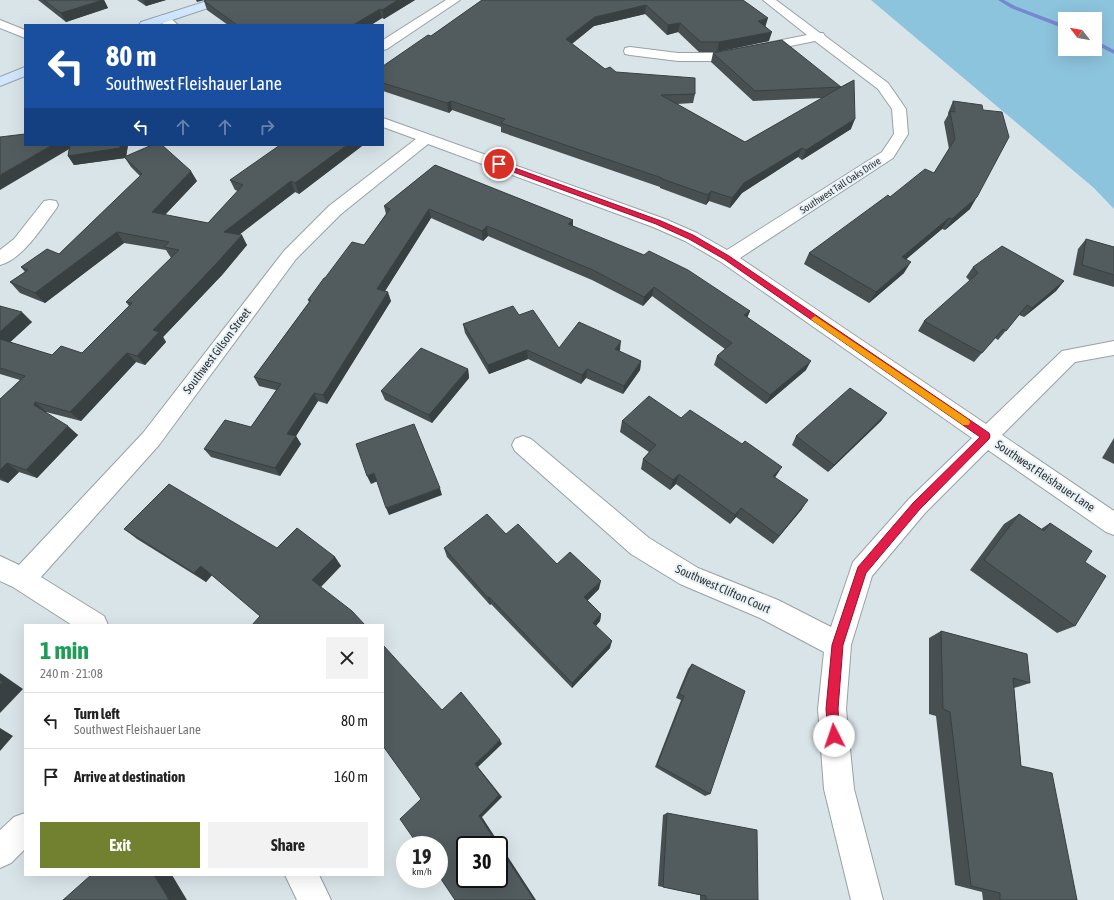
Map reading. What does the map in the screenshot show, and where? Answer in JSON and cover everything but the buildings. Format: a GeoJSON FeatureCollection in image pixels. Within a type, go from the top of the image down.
{"type":"FeatureCollection","features":[{"type":"Feature","properties":{"kind":"street"},"geometry":{"type":"LineString","coordinates":[[153,24],[168,22],[222,0]]}},
{"type":"Feature","properties":{"kind":"street"},"geometry":{"type":"LineString","coordinates":[[384,45],[454,0]]}},
{"type":"Feature","properties":{"kind":"street","name":"Southwest Tall Oaks Drive"},"geometry":{"type":"LineString","coordinates":[[727,258],[888,155],[901,134],[899,109],[883,86],[819,36],[769,0]]}},
{"type":"Feature","properties":{"kind":"street"},"geometry":{"type":"LineString","coordinates":[[0,24],[24,34]]}},
{"type":"Feature","properties":{"kind":"street"},"geometry":{"type":"LineString","coordinates":[[630,51],[678,57],[717,57],[819,36]]}},
{"type":"Feature","properties":{"kind":"street"},"geometry":{"type":"LineString","coordinates":[[0,82],[24,71]]}},
{"type":"Feature","properties":{"kind":"street","name":"Southwest Fleishauer Lane"},"geometry":{"type":"LineString","coordinates":[[384,122],[659,223],[691,237],[727,258],[1114,524]]}},
{"type":"Feature","properties":{"kind":"street","name":"Southwest Gilson Street"},"geometry":{"type":"LineString","coordinates":[[22,579],[151,439],[290,255],[335,210],[426,138]]}},
{"type":"Feature","properties":{"kind":"street"},"geometry":{"type":"LineString","coordinates":[[0,259],[20,243],[50,205]]}},
{"type":"Feature","properties":{"kind":"street"},"geometry":{"type":"LineString","coordinates":[[867,900],[838,789],[832,709],[838,645],[862,570],[917,506],[986,436],[1069,356],[1114,348]]}},
{"type":"Feature","properties":{"kind":"street","name":"Southwest Clifton Court"},"geometry":{"type":"LineString","coordinates":[[523,445],[640,546],[689,576],[769,609],[838,645]]}},
{"type":"Feature","properties":{"kind":"street"},"geometry":{"type":"LineString","coordinates":[[0,568],[22,579],[93,624]]}},
{"type":"Feature","properties":{"kind":"street"},"geometry":{"type":"LineString","coordinates":[[0,852],[24,829]]}},
{"type":"Feature","properties":{"kind":"street"},"geometry":{"type":"LineString","coordinates":[[302,876],[315,900]]}},
{"type":"Feature","properties":{"kind":"shaded area"},"geometry":{"type":"Polygon","coordinates":[[[871,0],[1114,0],[1114,209],[1094,188],[871,0]]]}},
{"type":"Feature","properties":{"kind":"waterway"},"geometry":{"type":"LineString","coordinates":[[1000,0],[1013,7],[1058,24]]}},
{"type":"Feature","properties":{"kind":"waterway"},"geometry":{"type":"LineString","coordinates":[[1102,46],[1114,52]]}},
{"type":"Feature","properties":{"kind":"slow traffic"},"geometry":{"type":"LineString","coordinates":[[815,319],[966,422]]}},
{"type":"Feature","properties":{"kind":"route"},"geometry":{"type":"LineString","coordinates":[[499,164],[659,223],[691,237],[727,258],[986,436],[917,506],[862,570],[838,645],[832,709],[834,736]]}}]}
